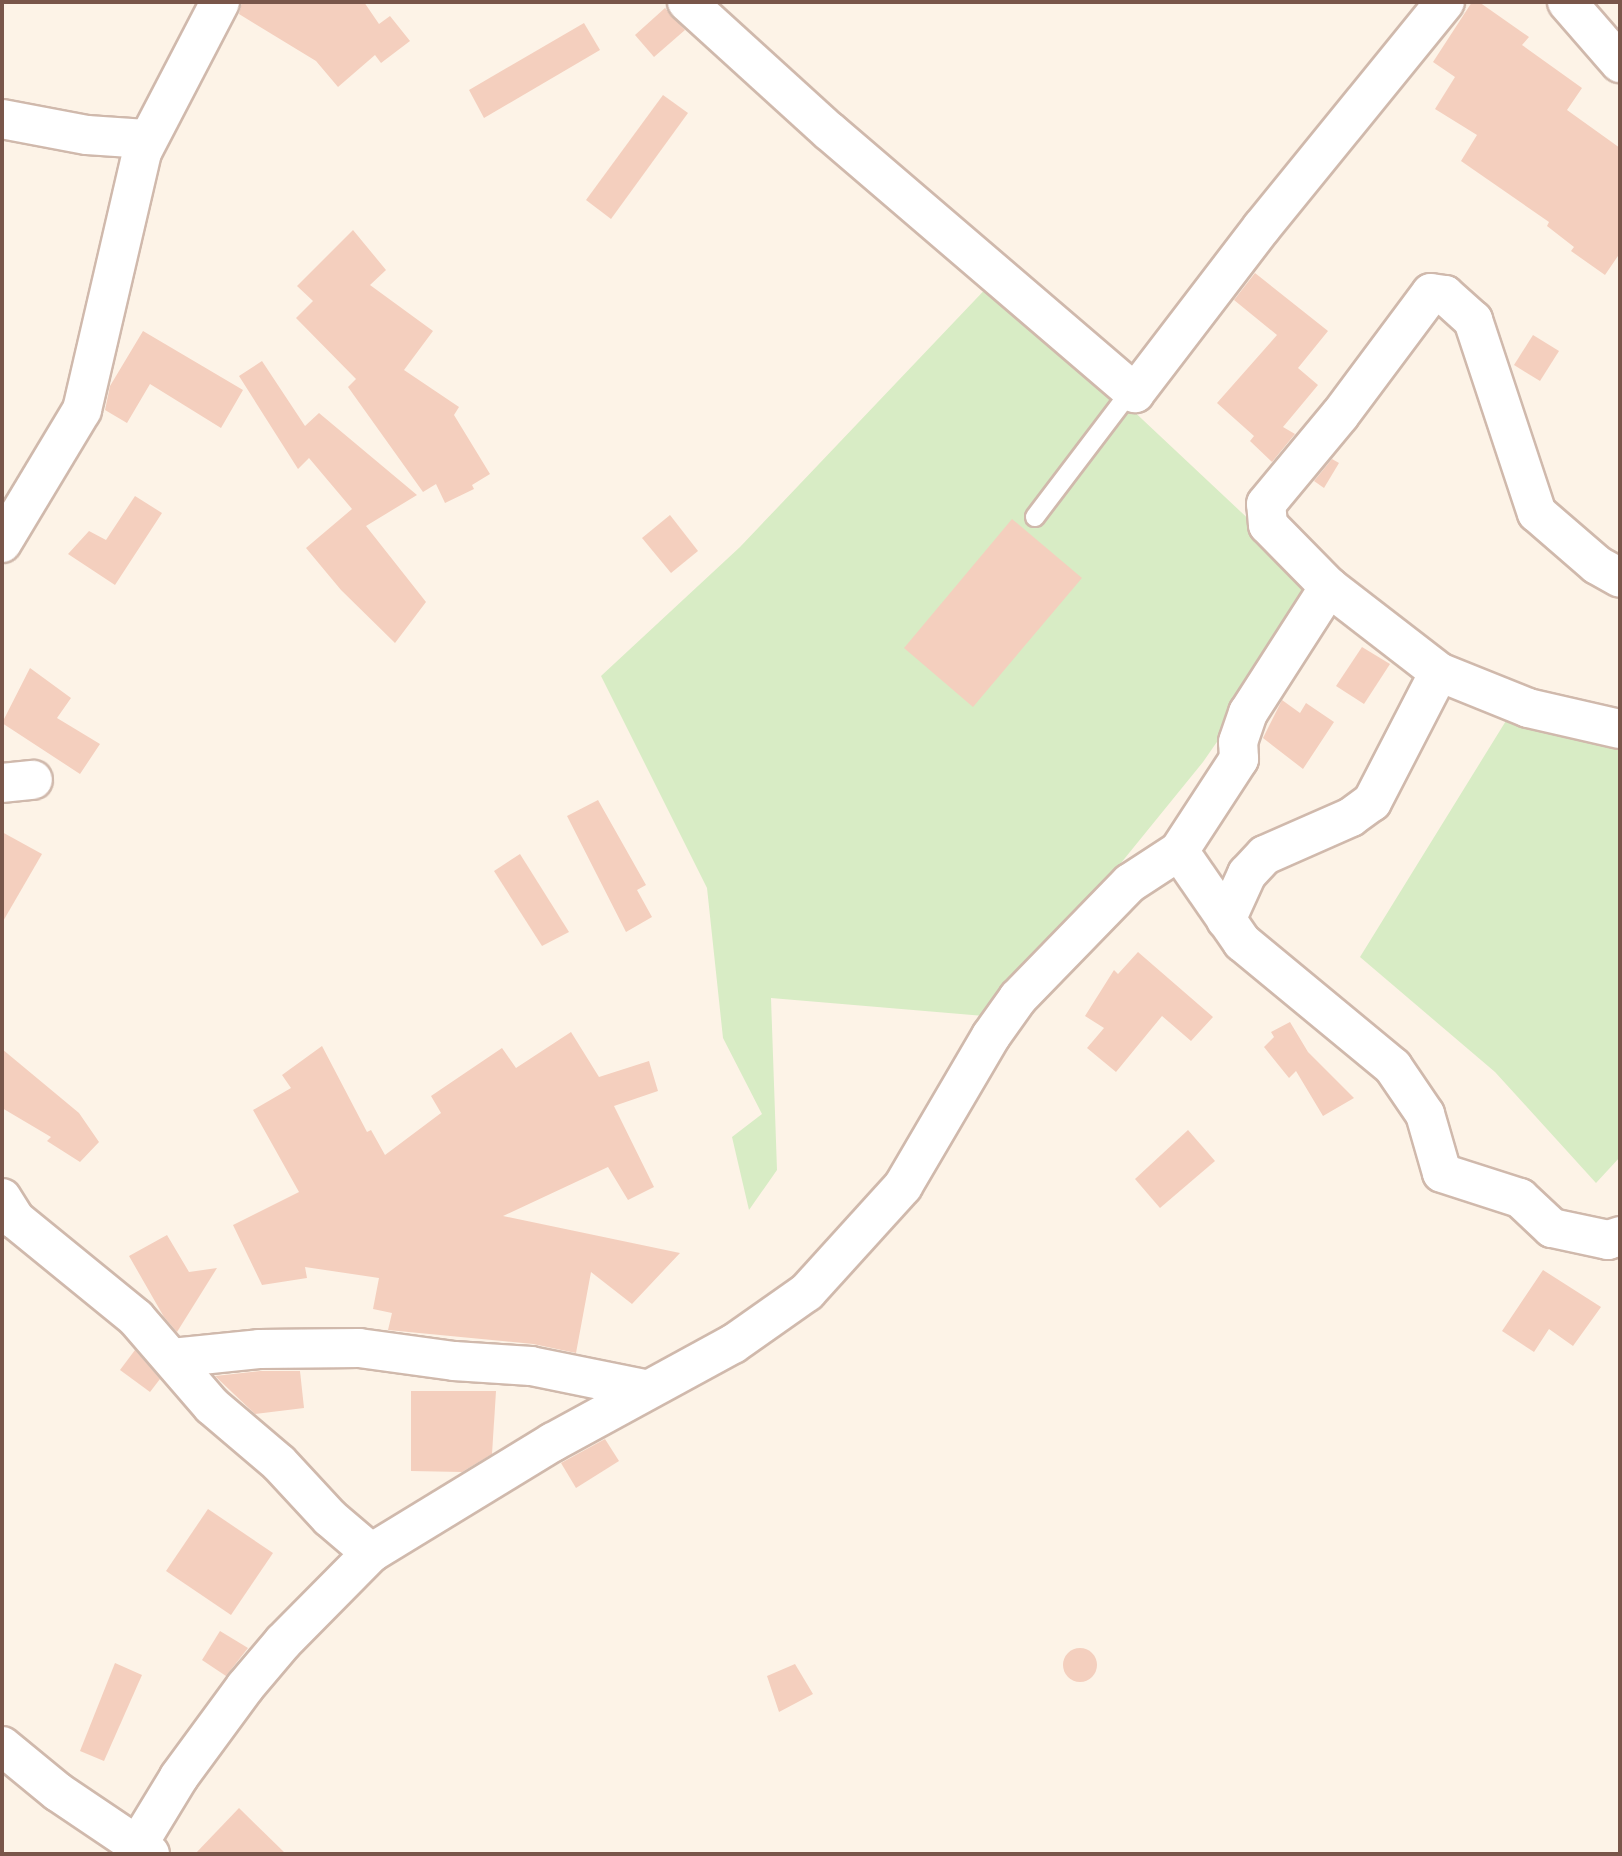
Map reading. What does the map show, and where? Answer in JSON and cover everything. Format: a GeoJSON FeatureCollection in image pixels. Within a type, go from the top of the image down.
{"type":"FeatureCollection","features":[{"type":"Feature","properties":{"kind":"street"},"geometry":{"type":"LineString","coordinates":[[2,543],[82,410],[146,139],[220,2]]}},
{"type":"Feature","properties":{"kind":"street"},"geometry":{"type":"LineString","coordinates":[[687,2],[829,131],[1135,393],[1262,227],[1445,2]]}},
{"type":"Feature","properties":{"kind":"street"},"geometry":{"type":"LineString","coordinates":[[1567,2],[1620,63]]}},
{"type":"Feature","properties":{"kind":"street"},"geometry":{"type":"LineString","coordinates":[[2,119],[87,135],[146,139]]}},
{"type":"Feature","properties":{"kind":"street"},"geometry":{"type":"LineString","coordinates":[[1620,578],[1597,565],[1537,513],[1473,320],[1437,293],[1431,293],[1340,415],[1266,504],[1268,525],[1329,587],[1439,672],[1528,708],[1620,729]]}},
{"type":"Feature","properties":{"kind":"street"},"geometry":{"type":"LineString","coordinates":[[2,1746],[58,1792],[144,1850],[179,1777],[245,1687],[283,1642],[371,1553],[644,1389],[733,1344],[807,1292],[903,1186],[991,1036],[1018,998],[1130,883],[1179,851],[1239,759],[1238,742],[1248,713],[1329,587]]}},
{"type":"Feature","properties":{"kind":"street"},"geometry":{"type":"LineString","coordinates":[[1226,920],[1247,874],[1265,855],[1351,817],[1372,802],[1439,672]]}},
{"type":"Feature","properties":{"kind":"street"},"geometry":{"type":"LineString","coordinates":[[1179,851],[1242,942],[1393,1067],[1425,1114],[1442,1173],[1520,1198],[1552,1228],[1608,1240],[1620,1236]]}},
{"type":"Feature","properties":{"kind":"street"},"geometry":{"type":"LineString","coordinates":[[2,1198],[16,1220],[136,1318],[212,1406],[279,1463],[330,1518],[371,1553]]}},
{"type":"Feature","properties":{"kind":"street"},"geometry":{"type":"LineString","coordinates":[[172,1358],[259,1349],[359,1348],[454,1361],[531,1366],[644,1389]]}},
{"type":"Feature","properties":{"kind":"lane"},"geometry":{"type":"LineString","coordinates":[[1035,517],[1123,401],[1135,393]]}},
{"type":"Feature","properties":{"kind":"green space"},"geometry":{"type":"Polygon","coordinates":[[[994,280],[1323,589],[1203,762],[996,1017],[771,998],[777,1170],[749,1210],[732,1137],[762,1114],[723,1038],[707,888],[601,676],[740,547],[994,280]]]}},
{"type":"Feature","properties":{"kind":"green space"},"geometry":{"type":"Polygon","coordinates":[[[1517,703],[1620,716],[1620,1157],[1596,1183],[1495,1072],[1360,957],[1517,703]]]}},
{"type":"Feature","properties":{"kind":"building"},"geometry":{"type":"Polygon","coordinates":[[[242,2],[364,2],[379,24],[390,16],[410,41],[381,63],[375,55],[338,87],[316,61],[239,14],[242,2]]]}},
{"type":"Feature","properties":{"kind":"building"},"geometry":{"type":"Polygon","coordinates":[[[1472,2],[1479,2],[1529,37],[1522,45],[1582,88],[1567,110],[1620,148],[1620,253],[1605,275],[1571,251],[1574,247],[1547,226],[1549,222],[1461,161],[1477,135],[1435,109],[1455,77],[1433,62],[1472,2]]]}},
{"type":"Feature","properties":{"kind":"building"},"geometry":{"type":"Polygon","coordinates":[[[665,8],[685,30],[654,57],[635,35],[665,8]]]}},
{"type":"Feature","properties":{"kind":"building"},"geometry":{"type":"Polygon","coordinates":[[[584,23],[600,50],[484,118],[469,90],[584,23]]]}},
{"type":"Feature","properties":{"kind":"building"},"geometry":{"type":"Polygon","coordinates":[[[663,95],[688,113],[611,219],[586,200],[663,95]]]}},
{"type":"Feature","properties":{"kind":"building"},"geometry":{"type":"Polygon","coordinates":[[[353,230],[386,270],[370,285],[433,331],[404,370],[459,407],[454,415],[490,474],[472,485],[474,489],[445,503],[436,484],[423,492],[348,387],[356,379],[296,318],[313,301],[297,286],[353,230]]]}},
{"type":"Feature","properties":{"kind":"building"},"geometry":{"type":"Polygon","coordinates":[[[1255,273],[1328,331],[1298,368],[1318,385],[1283,427],[1295,434],[1272,462],[1250,441],[1254,436],[1217,403],[1277,335],[1234,300],[1255,273]]]}},
{"type":"Feature","properties":{"kind":"building"},"geometry":{"type":"Polygon","coordinates":[[[143,331],[243,390],[221,428],[150,384],[127,423],[105,410],[110,386],[143,331]]]}},
{"type":"Feature","properties":{"kind":"building"},"geometry":{"type":"Polygon","coordinates":[[[1533,335],[1559,351],[1540,381],[1514,365],[1533,335]]]}},
{"type":"Feature","properties":{"kind":"building"},"geometry":{"type":"Polygon","coordinates":[[[262,361],[305,426],[319,413],[417,495],[366,526],[426,602],[395,643],[341,590],[306,548],[352,509],[309,458],[298,469],[239,376],[262,361]]]}},
{"type":"Feature","properties":{"kind":"building"},"geometry":{"type":"Polygon","coordinates":[[[1332,459],[1339,463],[1324,488],[1314,481],[1332,459]]]}},
{"type":"Feature","properties":{"kind":"building"},"geometry":{"type":"Polygon","coordinates":[[[135,496],[162,513],[115,585],[68,554],[89,531],[106,540],[135,496]]]}},
{"type":"Feature","properties":{"kind":"building"},"geometry":{"type":"Polygon","coordinates":[[[670,515],[698,551],[671,573],[642,538],[670,515]]]}},
{"type":"Feature","properties":{"kind":"building"},"geometry":{"type":"Polygon","coordinates":[[[1012,519],[1082,578],[973,707],[904,648],[1012,519]]]}},
{"type":"Feature","properties":{"kind":"building"},"geometry":{"type":"Polygon","coordinates":[[[1362,647],[1390,664],[1364,704],[1336,686],[1362,647]]]}},
{"type":"Feature","properties":{"kind":"building"},"geometry":{"type":"Polygon","coordinates":[[[30,668],[71,698],[57,718],[100,744],[80,774],[2,723],[30,668]]]}},
{"type":"Feature","properties":{"kind":"building"},"geometry":{"type":"Polygon","coordinates":[[[1282,700],[1300,713],[1306,703],[1334,722],[1303,769],[1263,738],[1282,700]]]}},
{"type":"Feature","properties":{"kind":"building"},"geometry":{"type":"Polygon","coordinates":[[[598,800],[646,885],[637,890],[652,917],[626,932],[567,816],[598,800]]]}},
{"type":"Feature","properties":{"kind":"building"},"geometry":{"type":"Polygon","coordinates":[[[2,832],[42,854],[2,923],[2,832]]]}},
{"type":"Feature","properties":{"kind":"building"},"geometry":{"type":"Polygon","coordinates":[[[520,854],[569,932],[542,946],[494,871],[520,854]]]}},
{"type":"Feature","properties":{"kind":"building"},"geometry":{"type":"Polygon","coordinates":[[[1138,952],[1213,1017],[1191,1041],[1162,1016],[1116,1072],[1087,1048],[1104,1028],[1085,1016],[1114,970],[1118,974],[1138,952]]]}},
{"type":"Feature","properties":{"kind":"building"},"geometry":{"type":"Polygon","coordinates":[[[1290,1022],[1308,1052],[1354,1098],[1323,1116],[1296,1071],[1289,1078],[1264,1047],[1274,1037],[1271,1032],[1290,1022]]]}},
{"type":"Feature","properties":{"kind":"building"},"geometry":{"type":"Polygon","coordinates":[[[571,1032],[599,1077],[649,1061],[658,1091],[614,1106],[654,1187],[628,1200],[608,1167],[503,1216],[680,1253],[632,1304],[591,1272],[576,1353],[533,1344],[388,1330],[392,1313],[373,1309],[379,1278],[305,1267],[307,1278],[262,1285],[233,1225],[299,1192],[253,1110],[291,1088],[282,1075],[322,1046],[367,1132],[371,1130],[385,1155],[441,1113],[431,1096],[502,1048],[516,1068],[571,1032]]]}},
{"type":"Feature","properties":{"kind":"building"},"geometry":{"type":"Polygon","coordinates":[[[2,1049],[79,1113],[99,1142],[80,1162],[47,1141],[51,1137],[2,1108],[2,1049]]]}},
{"type":"Feature","properties":{"kind":"building"},"geometry":{"type":"Polygon","coordinates":[[[1188,1130],[1215,1161],[1160,1208],[1135,1179],[1188,1130]]]}},
{"type":"Feature","properties":{"kind":"building"},"geometry":{"type":"Polygon","coordinates":[[[167,1235],[189,1272],[217,1268],[177,1332],[164,1317],[129,1256],[167,1235]]]}},
{"type":"Feature","properties":{"kind":"building"},"geometry":{"type":"Polygon","coordinates":[[[1543,1270],[1601,1307],[1573,1346],[1549,1329],[1534,1352],[1502,1331],[1543,1270]]]}},
{"type":"Feature","properties":{"kind":"building"},"geometry":{"type":"Polygon","coordinates":[[[135,1350],[160,1379],[150,1392],[120,1370],[135,1350]]]}},
{"type":"Feature","properties":{"kind":"building"},"geometry":{"type":"Polygon","coordinates":[[[300,1371],[304,1408],[255,1414],[215,1376],[300,1371]]]}},
{"type":"Feature","properties":{"kind":"building"},"geometry":{"type":"Polygon","coordinates":[[[411,1391],[496,1391],[492,1454],[462,1472],[411,1471],[411,1391]]]}},
{"type":"Feature","properties":{"kind":"building"},"geometry":{"type":"Polygon","coordinates":[[[605,1439],[619,1461],[576,1488],[561,1463],[605,1439]]]}},
{"type":"Feature","properties":{"kind":"building"},"geometry":{"type":"Polygon","coordinates":[[[208,1509],[273,1553],[231,1615],[166,1571],[208,1509]]]}},
{"type":"Feature","properties":{"kind":"building"},"geometry":{"type":"Polygon","coordinates":[[[220,1631],[248,1648],[226,1676],[202,1660],[220,1631]]]}},
{"type":"Feature","properties":{"kind":"building"},"geometry":{"type":"Polygon","coordinates":[[[1080,1648],[1092,1653],[1097,1665],[1092,1677],[1080,1682],[1068,1677],[1063,1665],[1068,1653],[1080,1648]]]}},
{"type":"Feature","properties":{"kind":"building"},"geometry":{"type":"Polygon","coordinates":[[[115,1663],[142,1675],[104,1761],[80,1751],[115,1663]]]}},
{"type":"Feature","properties":{"kind":"building"},"geometry":{"type":"Polygon","coordinates":[[[795,1664],[813,1694],[779,1712],[767,1676],[795,1664]]]}},
{"type":"Feature","properties":{"kind":"building"},"geometry":{"type":"Polygon","coordinates":[[[239,1808],[286,1854],[195,1854],[239,1808]]]}}]}
